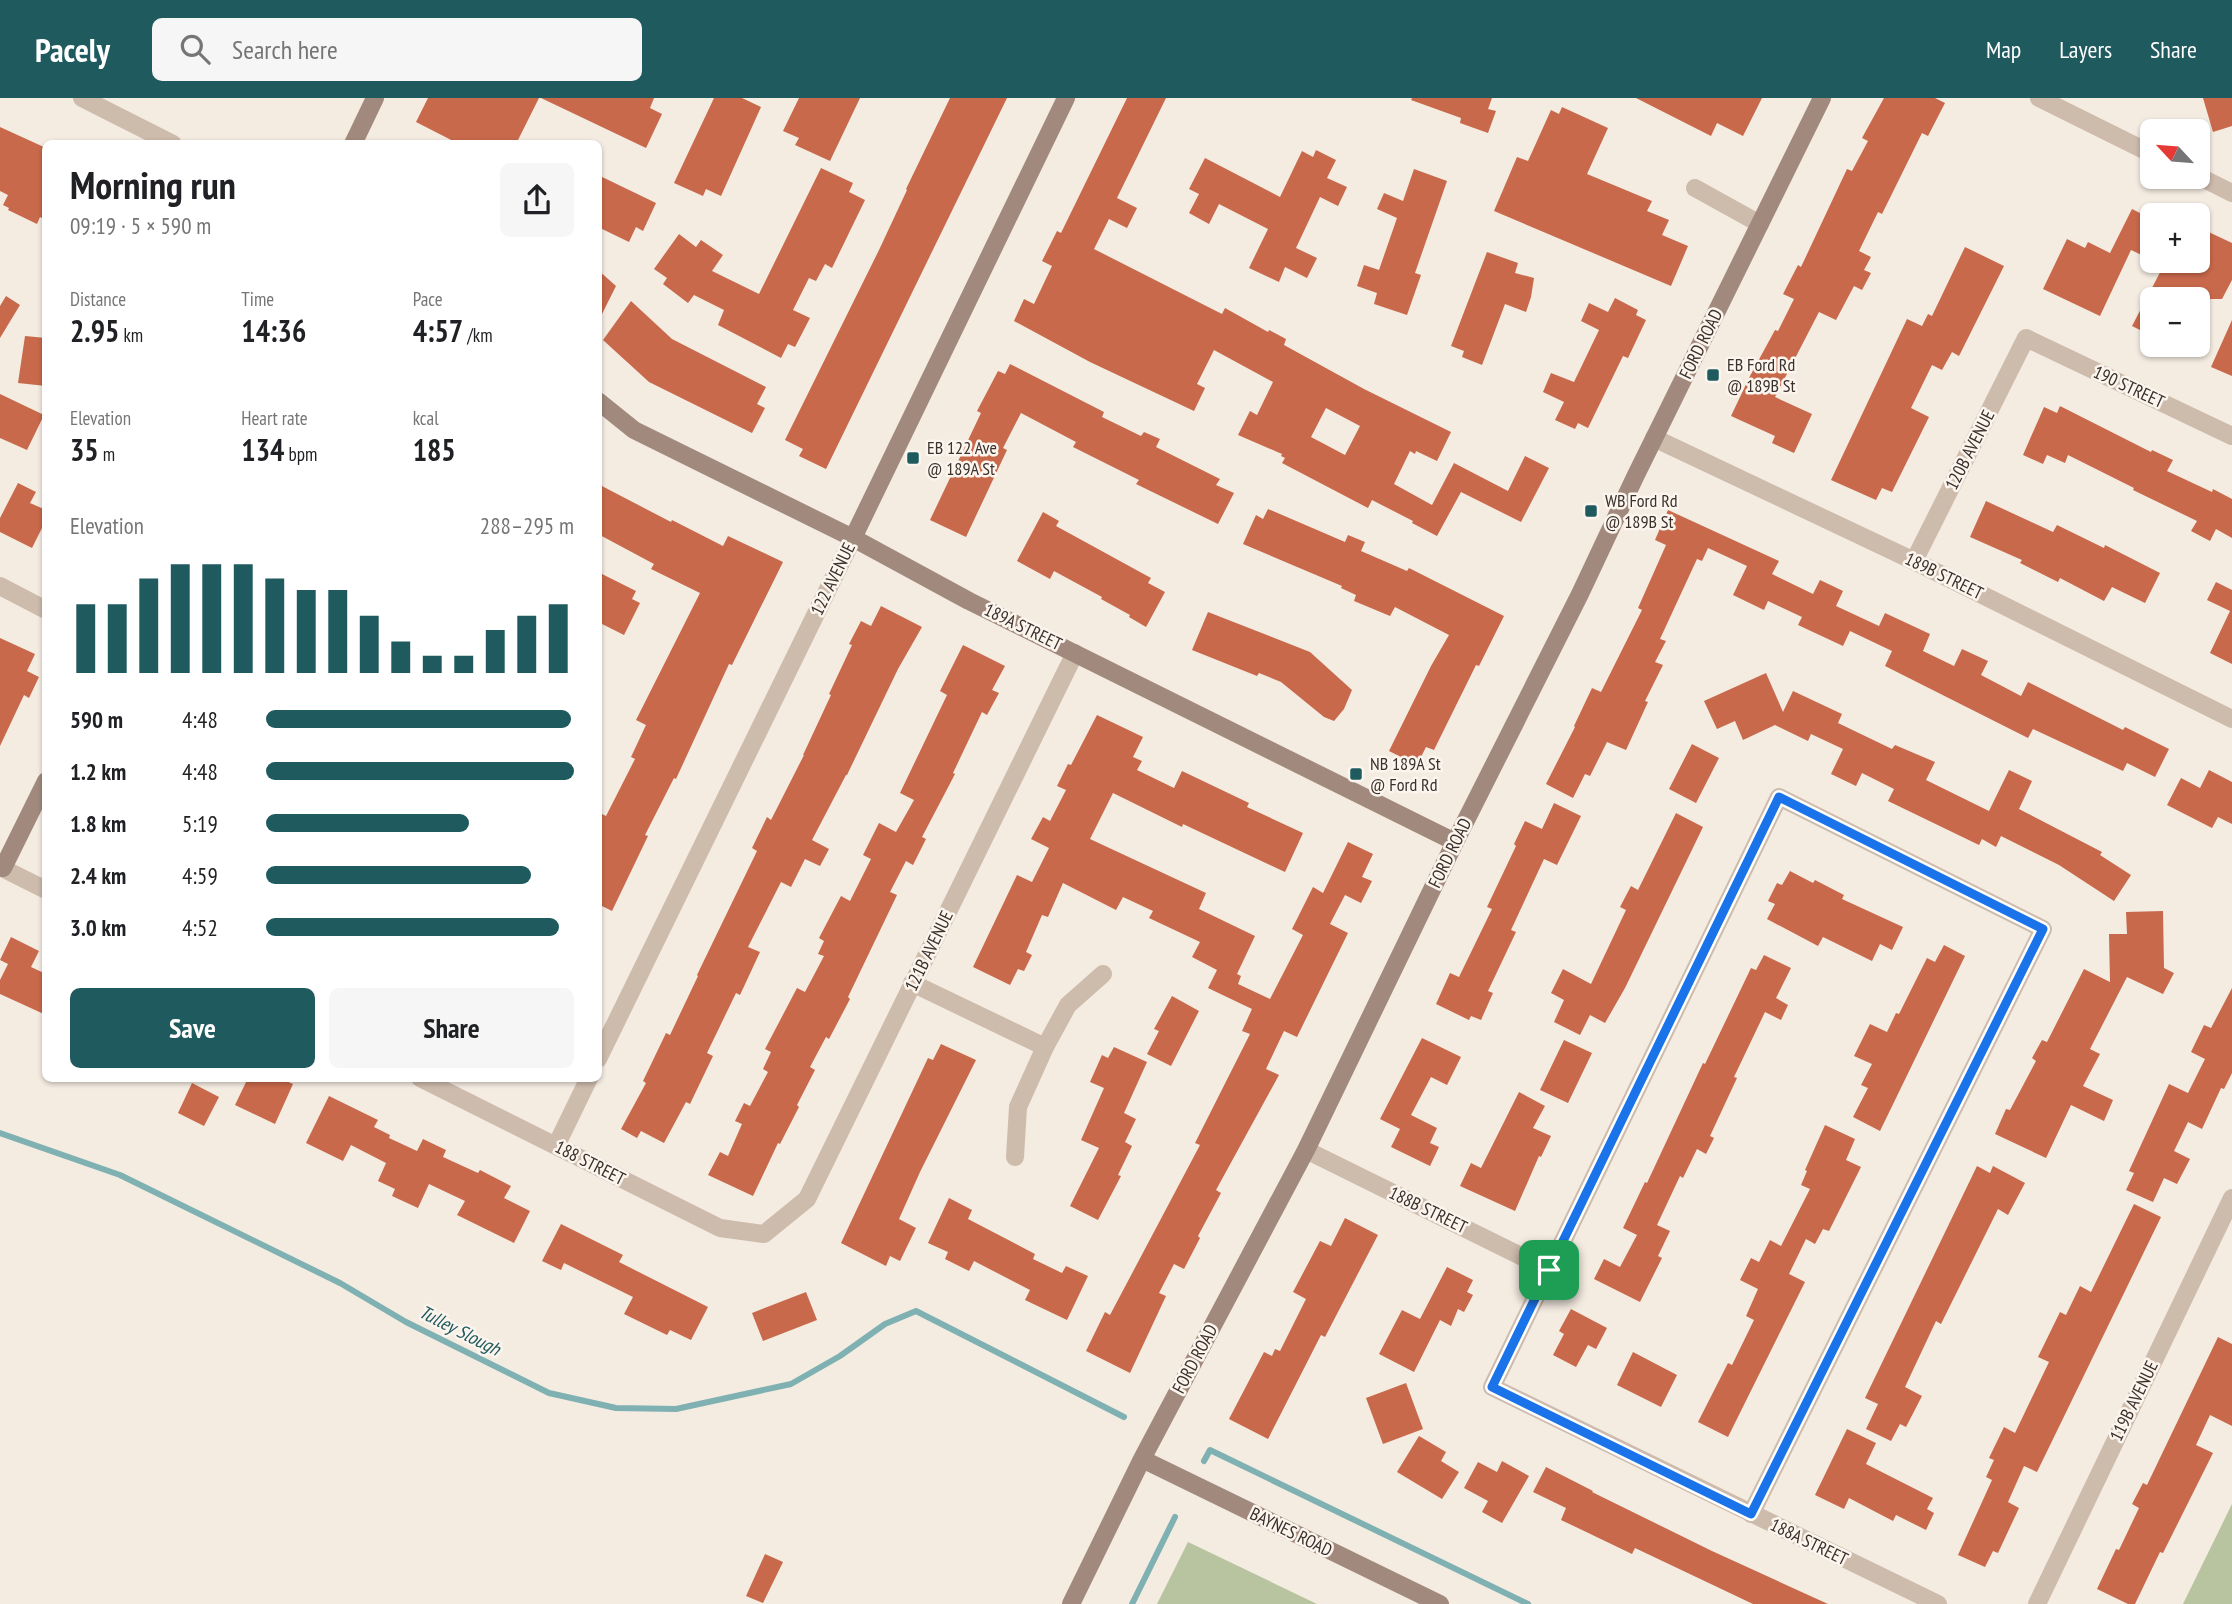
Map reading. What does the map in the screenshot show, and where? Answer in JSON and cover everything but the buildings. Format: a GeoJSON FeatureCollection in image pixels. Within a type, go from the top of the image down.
{"type":"FeatureCollection","features":[{"type":"Feature","properties":{"kind":"street"},"geometry":{"type":"LineString","coordinates":[[82,98],[165,140]]}},
{"type":"Feature","properties":{"kind":"street"},"geometry":{"type":"LineString","coordinates":[[355,140],[375,98]]}},
{"type":"Feature","properties":{"kind":"street","name":"122 AVENUE"},"geometry":{"type":"LineString","coordinates":[[602,1051],[1066,98]]}},
{"type":"Feature","properties":{"kind":"street","name":"FORD ROAD"},"geometry":{"type":"LineString","coordinates":[[1071,1604],[1142,1460],[1306,1150],[1822,98]]}},
{"type":"Feature","properties":{"kind":"street"},"geometry":{"type":"LineString","coordinates":[[2039,98],[2140,148]]}},
{"type":"Feature","properties":{"kind":"street"},"geometry":{"type":"LineString","coordinates":[[2210,182],[2232,193]]}},
{"type":"Feature","properties":{"kind":"street"},"geometry":{"type":"LineString","coordinates":[[1695,188],[1760,224]]}},
{"type":"Feature","properties":{"kind":"street","name":"190 STREET"},"geometry":{"type":"LineString","coordinates":[[2026,338],[2232,436]]}},
{"type":"Feature","properties":{"kind":"street","name":"120B AVENUE"},"geometry":{"type":"LineString","coordinates":[[1913,561],[2026,338]]}},
{"type":"Feature","properties":{"kind":"street","name":"189A STREET"},"geometry":{"type":"LineString","coordinates":[[602,404],[634,430],[853,538],[969,601],[1455,842]]}},
{"type":"Feature","properties":{"kind":"street","name":"189B STREET"},"geometry":{"type":"LineString","coordinates":[[1654,438],[1913,561],[2232,719]]}},
{"type":"Feature","properties":{"kind":"street"},"geometry":{"type":"LineString","coordinates":[[0,586],[42,608]]}},
{"type":"Feature","properties":{"kind":"street","name":"121B AVENUE"},"geometry":{"type":"LineString","coordinates":[[764,1234],[807,1199],[1075,653]]}},
{"type":"Feature","properties":{"kind":"street"},"geometry":{"type":"LineString","coordinates":[[42,789],[2,868],[42,888]]}},
{"type":"Feature","properties":{"kind":"street"},"geometry":{"type":"LineString","coordinates":[[1549,1270],[1779,797],[2043,929],[1751,1514]]}},
{"type":"Feature","properties":{"kind":"street"},"geometry":{"type":"LineString","coordinates":[[1014,1157],[1018,1107],[1045,1047],[1068,1005],[1103,974]]}},
{"type":"Feature","properties":{"kind":"street"},"geometry":{"type":"LineString","coordinates":[[912,983],[1045,1047]]}},
{"type":"Feature","properties":{"kind":"street","name":"188 STREET"},"geometry":{"type":"LineString","coordinates":[[428,1082],[720,1228],[764,1234]]}},
{"type":"Feature","properties":{"kind":"street"},"geometry":{"type":"LineString","coordinates":[[556,1146],[587,1082]]}},
{"type":"Feature","properties":{"kind":"street","name":"188B STREET"},"geometry":{"type":"LineString","coordinates":[[1306,1150],[1549,1270]]}},
{"type":"Feature","properties":{"kind":"street","name":"119B AVENUE"},"geometry":{"type":"LineString","coordinates":[[2037,1604],[2232,1198]]}},
{"type":"Feature","properties":{"kind":"street","name":"188A STREET"},"geometry":{"type":"LineString","coordinates":[[1549,1270],[1492,1387],[1938,1604]]}},
{"type":"Feature","properties":{"kind":"street","name":"BAYNES ROAD"},"geometry":{"type":"LineString","coordinates":[[1142,1460],[1440,1604]]}},
{"type":"Feature","properties":{"kind":"green space"},"geometry":{"type":"Polygon","coordinates":[[[2232,1504],[2232,1604],[2183,1604],[2232,1504]]]}},
{"type":"Feature","properties":{"kind":"green space"},"geometry":{"type":"Polygon","coordinates":[[[1188,1542],[1317,1604],[1157,1604],[1188,1542]]]}},
{"type":"Feature","properties":{"kind":"waterway","name":"Tulley Slough"},"geometry":{"type":"LineString","coordinates":[[0,1133],[120,1175],[340,1283],[406,1322],[549,1393],[616,1408],[676,1409],[791,1384],[840,1356],[885,1324],[916,1311],[1124,1417]]}},
{"type":"Feature","properties":{"kind":"waterway"},"geometry":{"type":"LineString","coordinates":[[1204,1461],[1210,1450],[1528,1604]]}},
{"type":"Feature","properties":{"kind":"waterway"},"geometry":{"type":"LineString","coordinates":[[1132,1604],[1175,1517]]}},
{"type":"Feature","properties":{"kind":"place","name":"EB Ford Rd @ 189B St"},"geometry":{"type":"Point","coordinates":[1713,375]}},
{"type":"Feature","properties":{"kind":"place","name":"EB 122 Ave @ 189A St"},"geometry":{"type":"Point","coordinates":[913,458]}},
{"type":"Feature","properties":{"kind":"place","name":"WB Ford Rd @ 189B St"},"geometry":{"type":"Point","coordinates":[1591,511]}},
{"type":"Feature","properties":{"kind":"place","name":"NB 189A St @ Ford Rd"},"geometry":{"type":"Point","coordinates":[1356,774]}},
{"type":"Feature","properties":{"kind":"route"},"geometry":{"type":"LineString","coordinates":[[1779,797],[2043,929],[1751,1514],[1492,1387],[1549,1270],[1779,797]]}}]}
